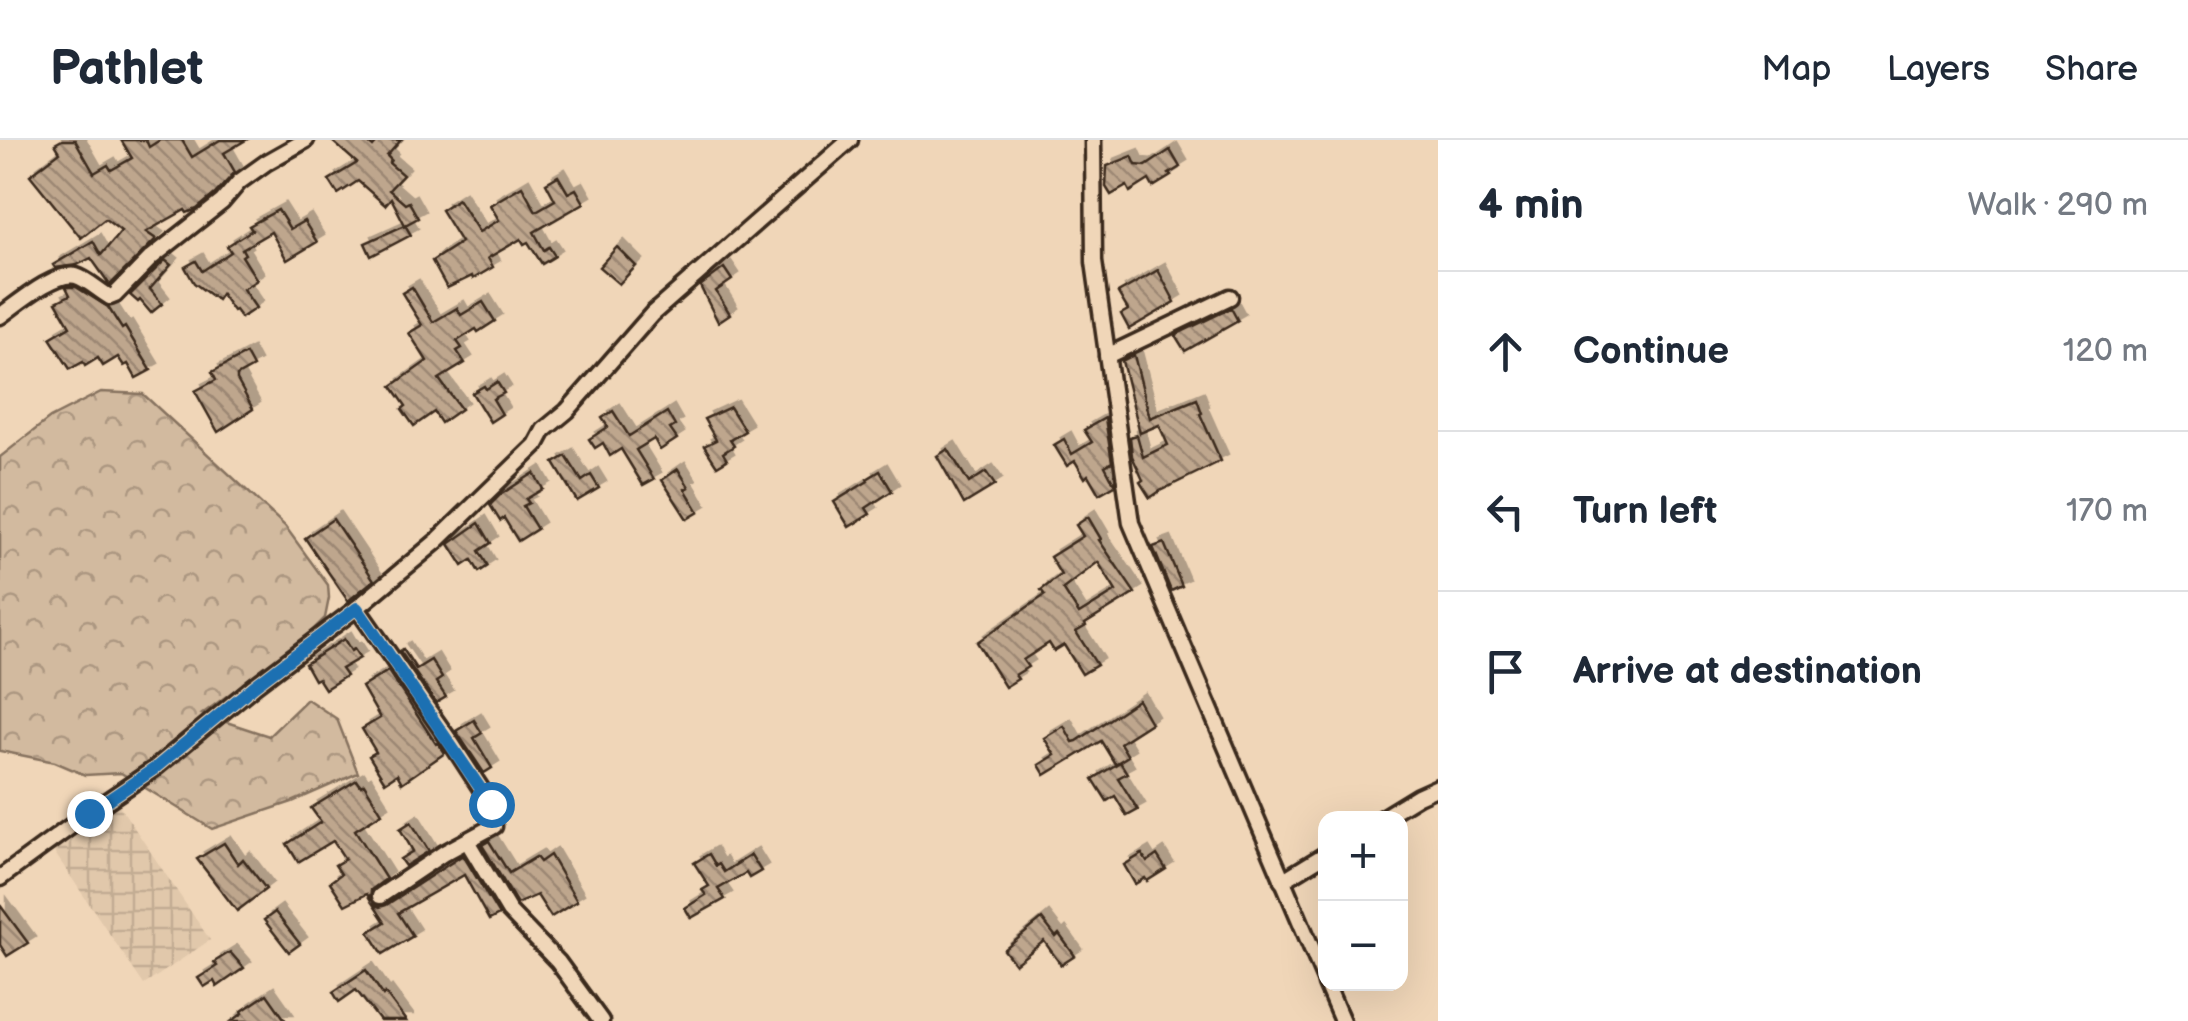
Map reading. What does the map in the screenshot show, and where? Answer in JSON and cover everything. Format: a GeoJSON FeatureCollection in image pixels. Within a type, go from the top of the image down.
{"type":"FeatureCollection","features":[{"type":"Feature","properties":{"kind":"street"},"geometry":{"type":"LineString","coordinates":[[0,316],[56,277],[76,276],[110,296],[116,295],[150,258],[222,202],[239,182],[306,140]]}},
{"type":"Feature","properties":{"kind":"street"},"geometry":{"type":"LineString","coordinates":[[0,878],[154,769],[437,541],[536,446],[544,430],[568,411],[652,314],[850,140]]}},
{"type":"Feature","properties":{"kind":"street"},"geometry":{"type":"LineString","coordinates":[[1093,140],[1094,262],[1131,522],[1318,965]]}},
{"type":"Feature","properties":{"kind":"street"},"geometry":{"type":"LineString","coordinates":[[1108,356],[1230,297]]}},
{"type":"Feature","properties":{"kind":"street"},"geometry":{"type":"LineString","coordinates":[[357,608],[491,804],[494,826],[444,853],[380,896]]}},
{"type":"Feature","properties":{"kind":"street"},"geometry":{"type":"LineString","coordinates":[[1393,811],[1438,787]]}},
{"type":"Feature","properties":{"kind":"street"},"geometry":{"type":"LineString","coordinates":[[467,842],[509,911],[558,962],[602,1021]]}},
{"type":"Feature","properties":{"kind":"street"},"geometry":{"type":"LineString","coordinates":[[1282,882],[1318,859]]}},
{"type":"Feature","properties":{"kind":"street"},"geometry":{"type":"LineString","coordinates":[[1329,991],[1342,1021]]}},
{"type":"Feature","properties":{"kind":"shaded area"},"geometry":{"type":"Polygon","coordinates":[[[108,789],[210,940],[144,985],[42,834],[108,789]]]}},
{"type":"Feature","properties":{"kind":"green space"},"geometry":{"type":"Polygon","coordinates":[[[101,392],[143,394],[285,526],[328,585],[325,618],[304,639],[202,714],[269,736],[307,699],[337,719],[358,773],[292,802],[212,829],[121,773],[85,775],[55,762],[0,751],[0,457],[50,418],[101,392]]]}},
{"type":"Feature","properties":{"kind":"building"},"geometry":{"type":"Polygon","coordinates":[[[75,140],[94,173],[108,165],[111,170],[132,158],[121,140],[146,140],[149,147],[160,140],[182,140],[192,157],[220,140],[246,140],[224,153],[235,172],[215,194],[197,209],[187,213],[185,210],[146,232],[156,239],[110,285],[91,258],[77,265],[53,265],[93,241],[101,255],[121,231],[105,219],[81,238],[30,175],[60,152],[55,144],[75,140]]]}},
{"type":"Feature","properties":{"kind":"building"},"geometry":{"type":"Polygon","coordinates":[[[331,140],[365,140],[373,147],[379,140],[401,140],[387,156],[403,175],[389,190],[405,204],[409,202],[418,218],[405,225],[391,198],[385,205],[358,181],[338,194],[329,180],[357,163],[331,140]]]}},
{"type":"Feature","properties":{"kind":"building"},"geometry":{"type":"Polygon","coordinates":[[[1170,150],[1180,167],[1171,176],[1153,187],[1149,180],[1130,192],[1127,186],[1111,195],[1106,187],[1107,166],[1132,156],[1136,165],[1146,166],[1170,150]]]}},
{"type":"Feature","properties":{"kind":"building"},"geometry":{"type":"Polygon","coordinates":[[[558,176],[568,193],[576,189],[584,203],[534,232],[544,250],[549,247],[555,256],[542,264],[528,242],[524,244],[521,239],[488,258],[493,267],[447,288],[432,261],[461,242],[441,210],[458,199],[479,232],[499,220],[490,205],[522,186],[536,211],[555,200],[546,183],[558,176]]]}},
{"type":"Feature","properties":{"kind":"building"},"geometry":{"type":"Polygon","coordinates":[[[278,210],[290,229],[304,221],[317,242],[287,260],[271,232],[242,249],[242,256],[257,280],[243,289],[256,308],[241,318],[221,294],[217,300],[194,283],[185,267],[196,261],[202,271],[231,252],[227,246],[252,230],[249,226],[278,210]]]}},
{"type":"Feature","properties":{"kind":"building"},"geometry":{"type":"Polygon","coordinates":[[[405,225],[411,235],[371,256],[365,243],[405,225]]]}},
{"type":"Feature","properties":{"kind":"building"},"geometry":{"type":"Polygon","coordinates":[[[617,247],[636,266],[619,284],[599,267],[617,247]]]}},
{"type":"Feature","properties":{"kind":"building"},"geometry":{"type":"Polygon","coordinates":[[[165,260],[171,265],[150,289],[162,304],[151,313],[130,295],[165,260]]]}},
{"type":"Feature","properties":{"kind":"building"},"geometry":{"type":"Polygon","coordinates":[[[724,268],[732,280],[716,291],[730,314],[718,322],[700,286],[724,268]]]}},
{"type":"Feature","properties":{"kind":"building"},"geometry":{"type":"Polygon","coordinates":[[[1158,270],[1175,302],[1129,329],[1121,314],[1128,310],[1118,293],[1158,270]]]}},
{"type":"Feature","properties":{"kind":"building"},"geometry":{"type":"Polygon","coordinates":[[[66,287],[76,287],[108,307],[151,370],[136,378],[128,364],[124,366],[118,357],[103,366],[98,358],[70,369],[50,338],[70,326],[56,302],[70,295],[66,287]]]}},
{"type":"Feature","properties":{"kind":"building"},"geometry":{"type":"Polygon","coordinates":[[[412,287],[433,322],[457,308],[461,315],[483,302],[495,321],[457,341],[462,348],[457,351],[465,363],[439,379],[461,409],[441,423],[434,412],[414,426],[392,386],[427,361],[409,333],[422,325],[402,293],[412,287]]]}},
{"type":"Feature","properties":{"kind":"building"},"geometry":{"type":"Polygon","coordinates":[[[1231,308],[1238,321],[1185,351],[1175,335],[1231,308]]]}},
{"type":"Feature","properties":{"kind":"building"},"geometry":{"type":"Polygon","coordinates":[[[246,354],[253,367],[237,376],[237,380],[253,409],[218,432],[195,391],[216,380],[212,372],[246,354]]]}},
{"type":"Feature","properties":{"kind":"building"},"geometry":{"type":"Polygon","coordinates":[[[1134,355],[1150,418],[1197,399],[1221,461],[1150,498],[1140,482],[1143,480],[1132,456],[1130,437],[1137,435],[1143,457],[1168,445],[1159,425],[1140,433],[1122,361],[1134,355]]]}},
{"type":"Feature","properties":{"kind":"building"},"geometry":{"type":"Polygon","coordinates":[[[497,382],[504,393],[493,399],[502,414],[490,422],[472,393],[497,382]]]}},
{"type":"Feature","properties":{"kind":"building"},"geometry":{"type":"Polygon","coordinates":[[[730,407],[745,431],[730,440],[734,446],[723,453],[727,460],[717,466],[704,446],[716,440],[704,419],[730,407]]]}},
{"type":"Feature","properties":{"kind":"building"},"geometry":{"type":"Polygon","coordinates":[[[613,411],[629,436],[667,412],[675,426],[670,429],[677,439],[660,450],[654,439],[636,450],[654,479],[643,485],[621,449],[610,456],[603,443],[595,448],[589,439],[608,427],[602,418],[613,411]]]}},
{"type":"Feature","properties":{"kind":"building"},"geometry":{"type":"Polygon","coordinates":[[[1105,418],[1112,462],[1105,466],[1115,485],[1099,494],[1088,475],[1085,478],[1075,461],[1067,466],[1054,445],[1064,439],[1072,454],[1092,442],[1084,430],[1105,418]]]}},
{"type":"Feature","properties":{"kind":"building"},"geometry":{"type":"Polygon","coordinates":[[[948,449],[969,483],[986,472],[995,485],[964,504],[937,456],[948,449]]]}},
{"type":"Feature","properties":{"kind":"building"},"geometry":{"type":"Polygon","coordinates":[[[566,456],[582,481],[591,475],[599,488],[577,501],[554,463],[566,456]]]}},
{"type":"Feature","properties":{"kind":"building"},"geometry":{"type":"Polygon","coordinates":[[[678,469],[699,512],[687,519],[662,480],[678,469]]]}},
{"type":"Feature","properties":{"kind":"building"},"geometry":{"type":"Polygon","coordinates":[[[880,471],[892,491],[866,508],[870,514],[849,527],[834,502],[880,471]]]}},
{"type":"Feature","properties":{"kind":"building"},"geometry":{"type":"Polygon","coordinates":[[[534,473],[543,489],[526,499],[529,503],[523,506],[537,529],[518,541],[504,518],[500,521],[490,505],[534,473]]]}},
{"type":"Feature","properties":{"kind":"building"},"geometry":{"type":"Polygon","coordinates":[[[1088,517],[1135,593],[1076,632],[1097,665],[1082,674],[1064,645],[1054,651],[1049,643],[1023,660],[1028,667],[1005,687],[977,642],[1045,595],[1041,590],[1061,575],[1050,557],[1083,536],[1076,525],[1088,517]],[[1098,562],[1063,589],[1079,614],[1116,591],[1098,562]]]}},
{"type":"Feature","properties":{"kind":"building"},"geometry":{"type":"Polygon","coordinates":[[[333,519],[374,580],[348,601],[305,538],[333,519]]]}},
{"type":"Feature","properties":{"kind":"building"},"geometry":{"type":"Polygon","coordinates":[[[479,523],[491,543],[479,551],[488,566],[479,572],[472,560],[463,566],[449,544],[479,523]]]}},
{"type":"Feature","properties":{"kind":"building"},"geometry":{"type":"Polygon","coordinates":[[[1164,543],[1182,586],[1171,591],[1153,547],[1164,543]]]}},
{"type":"Feature","properties":{"kind":"building"},"geometry":{"type":"Polygon","coordinates":[[[344,639],[360,658],[341,669],[346,676],[325,689],[305,664],[344,639]]]}},
{"type":"Feature","properties":{"kind":"building"},"geometry":{"type":"Polygon","coordinates":[[[403,649],[416,669],[431,660],[442,678],[436,682],[446,697],[436,703],[400,651],[403,649]]]}},
{"type":"Feature","properties":{"kind":"building"},"geometry":{"type":"Polygon","coordinates":[[[388,671],[445,753],[402,783],[397,774],[385,782],[369,756],[376,752],[362,729],[380,718],[362,687],[388,671]]]}},
{"type":"Feature","properties":{"kind":"building"},"geometry":{"type":"Polygon","coordinates":[[[1138,700],[1151,723],[1120,743],[1128,756],[1115,764],[1101,741],[1045,775],[1039,765],[1055,755],[1044,738],[1064,726],[1073,742],[1077,741],[1138,700]]]}},
{"type":"Feature","properties":{"kind":"building"},"geometry":{"type":"Polygon","coordinates":[[[474,720],[482,733],[474,738],[492,768],[484,773],[456,731],[474,720]]]}},
{"type":"Feature","properties":{"kind":"building"},"geometry":{"type":"Polygon","coordinates":[[[1120,762],[1127,773],[1118,778],[1138,810],[1127,816],[1115,796],[1107,801],[1093,779],[1120,762]]]}},
{"type":"Feature","properties":{"kind":"building"},"geometry":{"type":"Polygon","coordinates":[[[357,780],[361,786],[364,784],[382,813],[355,830],[386,879],[371,890],[370,899],[367,894],[345,905],[330,882],[341,874],[335,865],[345,859],[333,841],[298,862],[287,844],[321,822],[311,808],[357,780]]]}},
{"type":"Feature","properties":{"kind":"building"},"geometry":{"type":"Polygon","coordinates":[[[411,822],[429,851],[405,866],[400,859],[413,851],[400,829],[411,822]]]}},
{"type":"Feature","properties":{"kind":"building"},"geometry":{"type":"Polygon","coordinates":[[[489,841],[509,873],[536,857],[540,862],[550,855],[577,901],[551,917],[537,895],[517,904],[482,845],[489,841]]]}},
{"type":"Feature","properties":{"kind":"building"},"geometry":{"type":"Polygon","coordinates":[[[224,843],[238,864],[243,859],[266,889],[237,911],[197,859],[224,843]]]}},
{"type":"Feature","properties":{"kind":"building"},"geometry":{"type":"Polygon","coordinates":[[[709,854],[724,872],[751,855],[761,871],[749,878],[746,873],[718,889],[725,899],[691,918],[685,908],[706,895],[702,890],[709,886],[694,863],[709,854]]]}},
{"type":"Feature","properties":{"kind":"building"},"geometry":{"type":"Polygon","coordinates":[[[1142,854],[1147,862],[1157,855],[1166,869],[1135,884],[1124,865],[1142,854]]]}},
{"type":"Feature","properties":{"kind":"building"},"geometry":{"type":"Polygon","coordinates":[[[463,855],[499,915],[489,920],[464,875],[398,913],[413,936],[383,954],[369,932],[385,922],[373,904],[386,905],[463,855]]]}},
{"type":"Feature","properties":{"kind":"building"},"geometry":{"type":"Polygon","coordinates":[[[0,905],[28,943],[7,956],[0,945],[0,905]]]}},
{"type":"Feature","properties":{"kind":"building"},"geometry":{"type":"Polygon","coordinates":[[[275,912],[300,944],[289,952],[264,920],[275,912]]]}},
{"type":"Feature","properties":{"kind":"building"},"geometry":{"type":"Polygon","coordinates":[[[1042,919],[1075,956],[1061,965],[1044,941],[1015,964],[1004,950],[1042,919]]]}},
{"type":"Feature","properties":{"kind":"building"},"geometry":{"type":"Polygon","coordinates":[[[230,952],[244,968],[217,987],[214,981],[204,987],[198,978],[230,952]]]}},
{"type":"Feature","properties":{"kind":"building"},"geometry":{"type":"Polygon","coordinates":[[[366,970],[406,1021],[380,1021],[356,990],[339,1002],[333,992],[366,970]]]}},
{"type":"Feature","properties":{"kind":"building"},"geometry":{"type":"Polygon","coordinates":[[[267,994],[286,1021],[232,1021],[242,1011],[267,994]]]}},
{"type":"Feature","properties":{"kind":"route"},"geometry":{"type":"LineString","coordinates":[[89,813],[154,769],[357,608],[491,804]]}}]}
